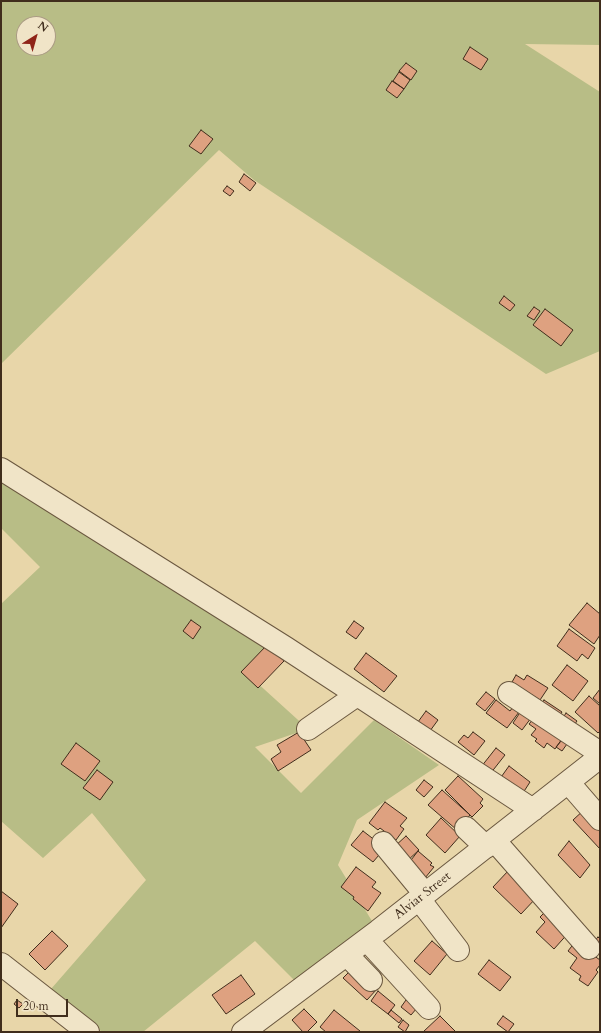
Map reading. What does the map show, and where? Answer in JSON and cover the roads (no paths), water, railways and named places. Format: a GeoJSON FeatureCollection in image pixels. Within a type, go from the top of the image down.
{"type":"FeatureCollection","features":[{"type":"Feature","properties":{"kind":"street"},"geometry":{"type":"LineString","coordinates":[[1,469],[286,648],[533,810]]}},
{"type":"Feature","properties":{"kind":"street"},"geometry":{"type":"LineString","coordinates":[[509,693],[598,761]]}},
{"type":"Feature","properties":{"kind":"street"},"geometry":{"type":"LineString","coordinates":[[308,729],[357,694]]}},
{"type":"Feature","properties":{"kind":"street","name":"Alviar Street"},"geometry":{"type":"LineString","coordinates":[[243,1032],[347,955],[568,782],[598,761]]}},
{"type":"Feature","properties":{"kind":"street"},"geometry":{"type":"LineString","coordinates":[[568,782],[600,819]]}},
{"type":"Feature","properties":{"kind":"street"},"geometry":{"type":"LineString","coordinates":[[466,828],[490,843],[589,948]]}},
{"type":"Feature","properties":{"kind":"street"},"geometry":{"type":"LineString","coordinates":[[383,843],[458,950]]}},
{"type":"Feature","properties":{"kind":"street"},"geometry":{"type":"LineString","coordinates":[[366,940],[429,1008]]}},
{"type":"Feature","properties":{"kind":"street"},"geometry":{"type":"LineString","coordinates":[[347,955],[371,980]]}},
{"type":"Feature","properties":{"kind":"street"},"geometry":{"type":"LineString","coordinates":[[1,964],[88,1032]]}}]}
